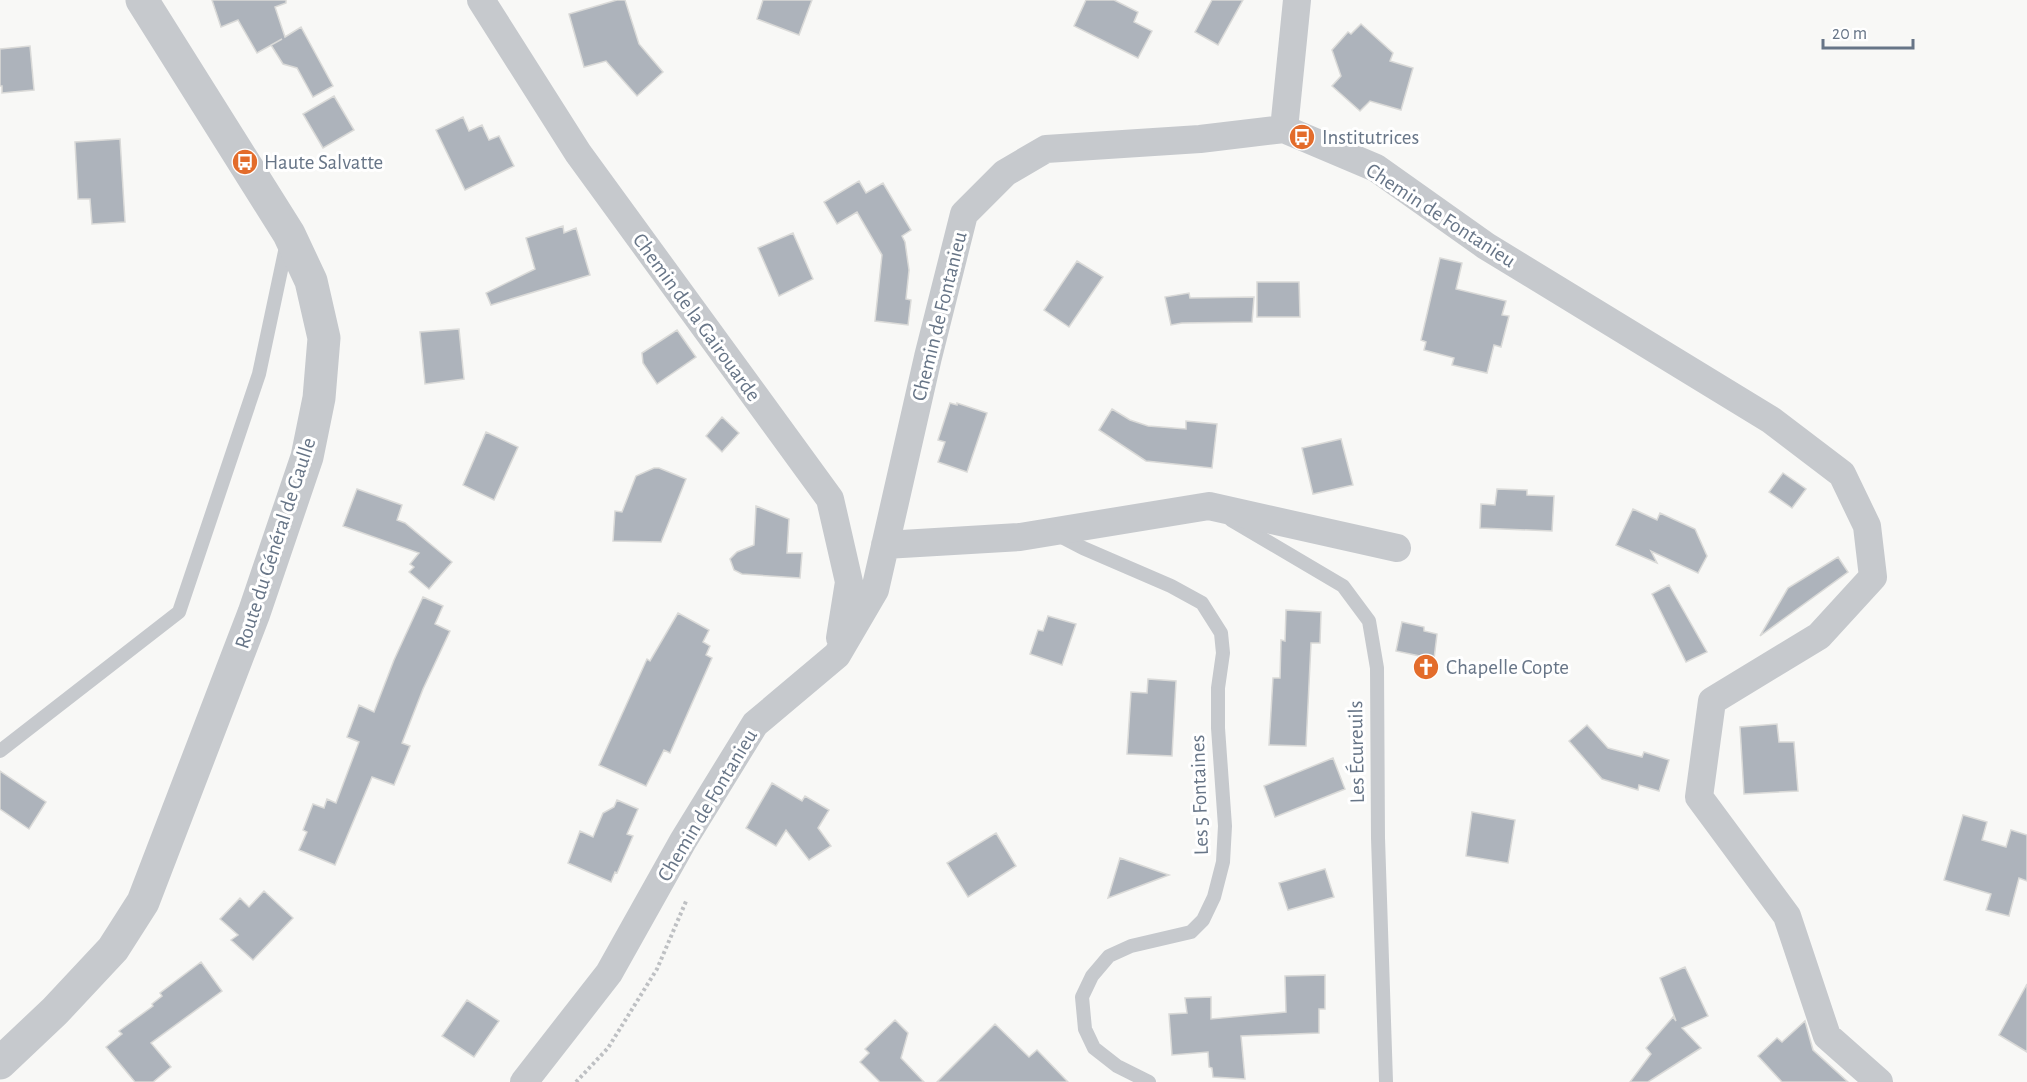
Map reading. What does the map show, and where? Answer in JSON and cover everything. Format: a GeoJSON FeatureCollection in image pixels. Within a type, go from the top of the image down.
{"type":"FeatureCollection","features":[{"type":"Feature","properties":{"kind":"street","name":"Route du Général de Gaulle"},"geometry":{"type":"LineString","coordinates":[[0,1063],[55,1011],[113,949],[144,902],[254,613],[307,457],[320,398],[324,338],[311,281],[289,234],[142,0]]}},
{"type":"Feature","properties":{"kind":"street","name":"Chemin de la Gairouarde"},"geometry":{"type":"LineString","coordinates":[[481,0],[578,153],[830,499],[849,582],[837,655]]}},
{"type":"Feature","properties":{"kind":"street"},"geometry":{"type":"LineString","coordinates":[[1284,129],[1297,0]]}},
{"type":"Feature","properties":{"kind":"street","name":"Chemin de Fontanieu"},"geometry":{"type":"LineString","coordinates":[[524,1082],[609,973],[683,841],[755,724],[837,655],[875,590],[928,357],[964,214],[1005,173],[1046,149],[1200,139],[1284,129],[1376,168],[1486,246],[1772,420],[1842,474],[1867,526],[1873,577],[1819,636],[1712,701],[1699,797],[1787,916],[1827,1036],[1879,1082]]}},
{"type":"Feature","properties":{"kind":"street"},"geometry":{"type":"LineString","coordinates":[[885,545],[1020,537],[1209,506],[1397,548]]}},
{"type":"Feature","properties":{"kind":"lane"},"geometry":{"type":"LineString","coordinates":[[0,751],[179,612],[259,374],[289,234]]}},
{"type":"Feature","properties":{"kind":"lane","name":"Les Écureuils"},"geometry":{"type":"LineString","coordinates":[[1209,506],[1343,586],[1369,621],[1377,668],[1378,838],[1386,1082]]}},
{"type":"Feature","properties":{"kind":"lane","name":"Les 5 Fontaines"},"geometry":{"type":"LineString","coordinates":[[1052,532],[1083,548],[1172,586],[1202,603],[1221,633],[1223,653],[1218,688],[1218,728],[1225,826],[1223,862],[1214,897],[1203,920],[1191,932],[1131,946],[1109,956],[1092,976],[1082,997],[1085,1029],[1094,1048],[1117,1066],[1149,1082]]}},
{"type":"Feature","properties":{"kind":"building"},"geometry":{"type":"Polygon","coordinates":[[[212,0],[286,0],[286,3],[275,7],[285,37],[301,27],[333,86],[313,97],[297,68],[283,64],[271,45],[257,53],[238,20],[221,27],[212,0]]]}},
{"type":"Feature","properties":{"kind":"building"},"geometry":{"type":"Polygon","coordinates":[[[617,0],[625,0],[639,44],[663,72],[637,96],[606,61],[584,67],[569,14],[617,0]]]}},
{"type":"Feature","properties":{"kind":"building"},"geometry":{"type":"Polygon","coordinates":[[[763,0],[812,0],[799,35],[757,19],[763,0]]]}},
{"type":"Feature","properties":{"kind":"building"},"geometry":{"type":"Polygon","coordinates":[[[1086,0],[1114,0],[1138,12],[1134,22],[1152,31],[1138,58],[1074,26],[1086,0]]]}},
{"type":"Feature","properties":{"kind":"building"},"geometry":{"type":"Polygon","coordinates":[[[1212,0],[1243,0],[1218,45],[1195,32],[1212,0]]]}},
{"type":"Feature","properties":{"kind":"building"},"geometry":{"type":"Polygon","coordinates":[[[1361,24],[1393,53],[1390,61],[1413,68],[1401,110],[1370,101],[1360,111],[1332,86],[1341,76],[1332,50],[1348,32],[1351,34],[1361,24]]]}},
{"type":"Feature","properties":{"kind":"building"},"geometry":{"type":"Polygon","coordinates":[[[30,46],[34,90],[2,93],[0,49],[30,46]]]}},
{"type":"Feature","properties":{"kind":"building"},"geometry":{"type":"Polygon","coordinates":[[[334,96],[354,130],[323,148],[303,114],[334,96]]]}},
{"type":"Feature","properties":{"kind":"building"},"geometry":{"type":"Polygon","coordinates":[[[463,117],[469,131],[482,125],[489,140],[499,136],[514,166],[465,190],[436,130],[463,117]]]}},
{"type":"Feature","properties":{"kind":"building"},"geometry":{"type":"Polygon","coordinates":[[[120,139],[125,222],[92,224],[90,199],[78,199],[75,142],[120,139]]]}},
{"type":"Feature","properties":{"kind":"building"},"geometry":{"type":"Polygon","coordinates":[[[859,181],[866,193],[883,183],[911,230],[902,236],[909,270],[906,299],[911,300],[908,325],[875,321],[882,255],[857,212],[837,224],[824,202],[859,181]]]}},
{"type":"Feature","properties":{"kind":"building"},"geometry":{"type":"Polygon","coordinates":[[[563,226],[564,233],[576,228],[590,275],[491,305],[486,293],[535,269],[526,238],[563,226]]]}},
{"type":"Feature","properties":{"kind":"building"},"geometry":{"type":"Polygon","coordinates":[[[793,233],[813,279],[779,296],[758,248],[793,233]]]}},
{"type":"Feature","properties":{"kind":"building"},"geometry":{"type":"Polygon","coordinates":[[[1440,258],[1462,263],[1456,289],[1506,301],[1502,315],[1509,316],[1501,347],[1494,345],[1487,373],[1452,365],[1454,358],[1424,350],[1426,342],[1421,340],[1440,258]]]}},
{"type":"Feature","properties":{"kind":"building"},"geometry":{"type":"Polygon","coordinates":[[[1077,261],[1103,277],[1069,327],[1044,310],[1077,261]]]}},
{"type":"Feature","properties":{"kind":"building"},"geometry":{"type":"Polygon","coordinates":[[[1257,282],[1299,282],[1300,317],[1257,317],[1257,282]]]}},
{"type":"Feature","properties":{"kind":"building"},"geometry":{"type":"Polygon","coordinates":[[[1189,293],[1190,298],[1254,297],[1252,322],[1171,325],[1165,297],[1189,293]]]}},
{"type":"Feature","properties":{"kind":"building"},"geometry":{"type":"Polygon","coordinates":[[[459,329],[464,379],[425,384],[420,332],[459,329]]]}},
{"type":"Feature","properties":{"kind":"building"},"geometry":{"type":"Polygon","coordinates":[[[677,330],[696,357],[657,384],[643,363],[642,353],[677,330]]]}},
{"type":"Feature","properties":{"kind":"building"},"geometry":{"type":"Polygon","coordinates":[[[950,403],[957,405],[957,403],[987,413],[967,472],[938,462],[945,442],[938,440],[950,403]]]}},
{"type":"Feature","properties":{"kind":"building"},"geometry":{"type":"Polygon","coordinates":[[[1112,409],[1130,420],[1148,426],[1186,429],[1186,421],[1217,424],[1212,468],[1146,461],[1099,430],[1112,409]]]}},
{"type":"Feature","properties":{"kind":"building"},"geometry":{"type":"Polygon","coordinates":[[[722,417],[739,433],[722,452],[706,436],[722,417]]]}},
{"type":"Feature","properties":{"kind":"building"},"geometry":{"type":"Polygon","coordinates":[[[486,432],[518,447],[494,500],[463,485],[486,432]]]}},
{"type":"Feature","properties":{"kind":"building"},"geometry":{"type":"Polygon","coordinates":[[[1341,439],[1353,485],[1313,494],[1302,448],[1341,439]]]}},
{"type":"Feature","properties":{"kind":"building"},"geometry":{"type":"Polygon","coordinates":[[[654,468],[686,479],[661,542],[613,541],[615,511],[622,512],[636,476],[654,468]]]}},
{"type":"Feature","properties":{"kind":"building"},"geometry":{"type":"Polygon","coordinates":[[[1783,473],[1806,489],[1792,508],[1769,492],[1783,473]]]}},
{"type":"Feature","properties":{"kind":"building"},"geometry":{"type":"Polygon","coordinates":[[[357,489],[402,505],[397,520],[405,523],[452,562],[429,589],[409,572],[414,567],[410,564],[419,553],[343,526],[357,489]]]}},
{"type":"Feature","properties":{"kind":"building"},"geometry":{"type":"Polygon","coordinates":[[[1497,489],[1527,490],[1527,495],[1554,496],[1552,531],[1480,528],[1481,504],[1495,505],[1497,489]]]}},
{"type":"Feature","properties":{"kind":"building"},"geometry":{"type":"Polygon","coordinates":[[[756,506],[789,519],[787,553],[802,553],[800,578],[742,574],[734,570],[730,559],[737,552],[754,545],[756,506]]]}},
{"type":"Feature","properties":{"kind":"building"},"geometry":{"type":"Polygon","coordinates":[[[1633,509],[1657,520],[1660,513],[1695,529],[1707,556],[1698,573],[1651,551],[1657,563],[1616,545],[1633,509]]]}},
{"type":"Feature","properties":{"kind":"building"},"geometry":{"type":"Polygon","coordinates":[[[1838,557],[1848,572],[1760,636],[1788,588],[1838,557]]]}},
{"type":"Feature","properties":{"kind":"building"},"geometry":{"type":"Polygon","coordinates":[[[1669,585],[1707,652],[1686,662],[1652,594],[1669,585]]]}},
{"type":"Feature","properties":{"kind":"building"},"geometry":{"type":"Polygon","coordinates":[[[423,597],[443,606],[435,624],[450,631],[423,689],[402,743],[410,746],[394,785],[372,777],[335,865],[299,850],[307,832],[303,830],[313,804],[324,808],[327,799],[336,803],[359,742],[347,737],[359,705],[374,712],[394,660],[423,597]]]}},
{"type":"Feature","properties":{"kind":"building"},"geometry":{"type":"Polygon","coordinates":[[[1286,610],[1321,612],[1320,643],[1311,643],[1306,746],[1269,745],[1273,678],[1280,678],[1281,640],[1285,641],[1286,610]]]}},
{"type":"Feature","properties":{"kind":"building"},"geometry":{"type":"Polygon","coordinates":[[[678,613],[709,630],[703,642],[710,646],[706,655],[712,658],[670,753],[664,750],[646,786],[599,765],[647,659],[650,661],[678,613]]]}},
{"type":"Feature","properties":{"kind":"building"},"geometry":{"type":"Polygon","coordinates":[[[1048,616],[1076,624],[1062,665],[1030,654],[1038,630],[1043,631],[1048,616]]]}},
{"type":"Feature","properties":{"kind":"building"},"geometry":{"type":"Polygon","coordinates":[[[1402,622],[1424,627],[1424,631],[1437,634],[1434,659],[1396,651],[1402,622]]]}},
{"type":"Feature","properties":{"kind":"building"},"geometry":{"type":"Polygon","coordinates":[[[1148,679],[1176,681],[1172,756],[1127,754],[1131,692],[1147,693],[1148,679]]]}},
{"type":"Feature","properties":{"kind":"building"},"geometry":{"type":"Polygon","coordinates":[[[1777,724],[1779,742],[1794,742],[1798,791],[1744,794],[1740,727],[1777,724]]]}},
{"type":"Feature","properties":{"kind":"building"},"geometry":{"type":"Polygon","coordinates":[[[1587,725],[1608,748],[1642,757],[1644,752],[1669,760],[1659,791],[1639,785],[1638,790],[1602,779],[1569,741],[1587,725]]]}},
{"type":"Feature","properties":{"kind":"building"},"geometry":{"type":"Polygon","coordinates":[[[1333,758],[1345,789],[1275,817],[1264,786],[1333,758]]]}},
{"type":"Feature","properties":{"kind":"building"},"geometry":{"type":"Polygon","coordinates":[[[0,771],[46,802],[29,829],[0,809],[0,771]]]}},
{"type":"Feature","properties":{"kind":"building"},"geometry":{"type":"Polygon","coordinates":[[[772,783],[802,801],[805,796],[829,810],[818,828],[831,846],[809,860],[786,830],[776,846],[746,828],[772,783]]]}},
{"type":"Feature","properties":{"kind":"building"},"geometry":{"type":"Polygon","coordinates":[[[617,800],[638,809],[627,834],[633,836],[611,882],[568,863],[580,831],[593,837],[603,813],[614,807],[617,800]]]}},
{"type":"Feature","properties":{"kind":"building"},"geometry":{"type":"Polygon","coordinates":[[[1472,812],[1515,820],[1508,863],[1466,856],[1472,812]]]}},
{"type":"Feature","properties":{"kind":"building"},"geometry":{"type":"Polygon","coordinates":[[[1963,815],[1987,822],[1982,840],[2006,847],[2011,830],[2027,835],[2027,881],[2019,878],[2009,916],[1986,910],[1991,894],[1944,880],[1963,815]]]}},
{"type":"Feature","properties":{"kind":"building"},"geometry":{"type":"Polygon","coordinates":[[[996,833],[1016,866],[968,897],[947,863],[996,833]]]}},
{"type":"Feature","properties":{"kind":"building"},"geometry":{"type":"Polygon","coordinates":[[[1120,858],[1169,875],[1108,898],[1120,858]]]}},
{"type":"Feature","properties":{"kind":"building"},"geometry":{"type":"Polygon","coordinates":[[[1325,869],[1334,897],[1288,910],[1279,883],[1325,869]]]}},
{"type":"Feature","properties":{"kind":"building"},"geometry":{"type":"Polygon","coordinates":[[[264,891],[293,918],[253,960],[231,940],[238,935],[220,919],[240,898],[249,907],[264,891]]]}},
{"type":"Feature","properties":{"kind":"building"},"geometry":{"type":"Polygon","coordinates":[[[201,962],[222,991],[151,1043],[171,1067],[153,1082],[135,1082],[106,1047],[122,1034],[119,1031],[153,1006],[152,1004],[162,996],[160,993],[201,962]]]}},
{"type":"Feature","properties":{"kind":"building"},"geometry":{"type":"Polygon","coordinates":[[[1685,967],[1708,1016],[1682,1028],[1701,1048],[1648,1082],[1630,1082],[1651,1054],[1646,1048],[1673,1017],[1676,1021],[1660,978],[1685,967]]]}},
{"type":"Feature","properties":{"kind":"building"},"geometry":{"type":"Polygon","coordinates":[[[1325,975],[1325,1009],[1319,1009],[1319,1033],[1241,1036],[1245,1079],[1213,1077],[1212,1068],[1209,1067],[1208,1052],[1172,1055],[1169,1014],[1187,1013],[1185,998],[1211,997],[1211,1019],[1286,1012],[1285,976],[1325,975]]]}},
{"type":"Feature","properties":{"kind":"building"},"geometry":{"type":"Polygon","coordinates":[[[2027,984],[2027,1052],[1999,1035],[2027,984]]]}},
{"type":"Feature","properties":{"kind":"building"},"geometry":{"type":"Polygon","coordinates":[[[467,1000],[499,1021],[474,1057],[442,1036],[467,1000]]]}},
{"type":"Feature","properties":{"kind":"building"},"geometry":{"type":"Polygon","coordinates":[[[895,1020],[908,1033],[901,1058],[924,1082],[880,1082],[860,1062],[869,1053],[865,1049],[895,1020]]]}},
{"type":"Feature","properties":{"kind":"building"},"geometry":{"type":"Polygon","coordinates":[[[1805,1021],[1813,1050],[1848,1082],[1782,1082],[1758,1056],[1777,1038],[1782,1042],[1805,1021]]]}},
{"type":"Feature","properties":{"kind":"building"},"geometry":{"type":"Polygon","coordinates":[[[995,1024],[1029,1057],[1037,1050],[1068,1082],[937,1082],[995,1024]]]}},
{"type":"Feature","properties":{"kind":"place","name":"Institutrices"},"geometry":{"type":"Point","coordinates":[1302,137]}},
{"type":"Feature","properties":{"kind":"place","name":"Haute Salvatte"},"geometry":{"type":"Point","coordinates":[245,162]}},
{"type":"Feature","properties":{"kind":"place","name":"Chapelle Copte"},"geometry":{"type":"Point","coordinates":[1426,667]}}]}
